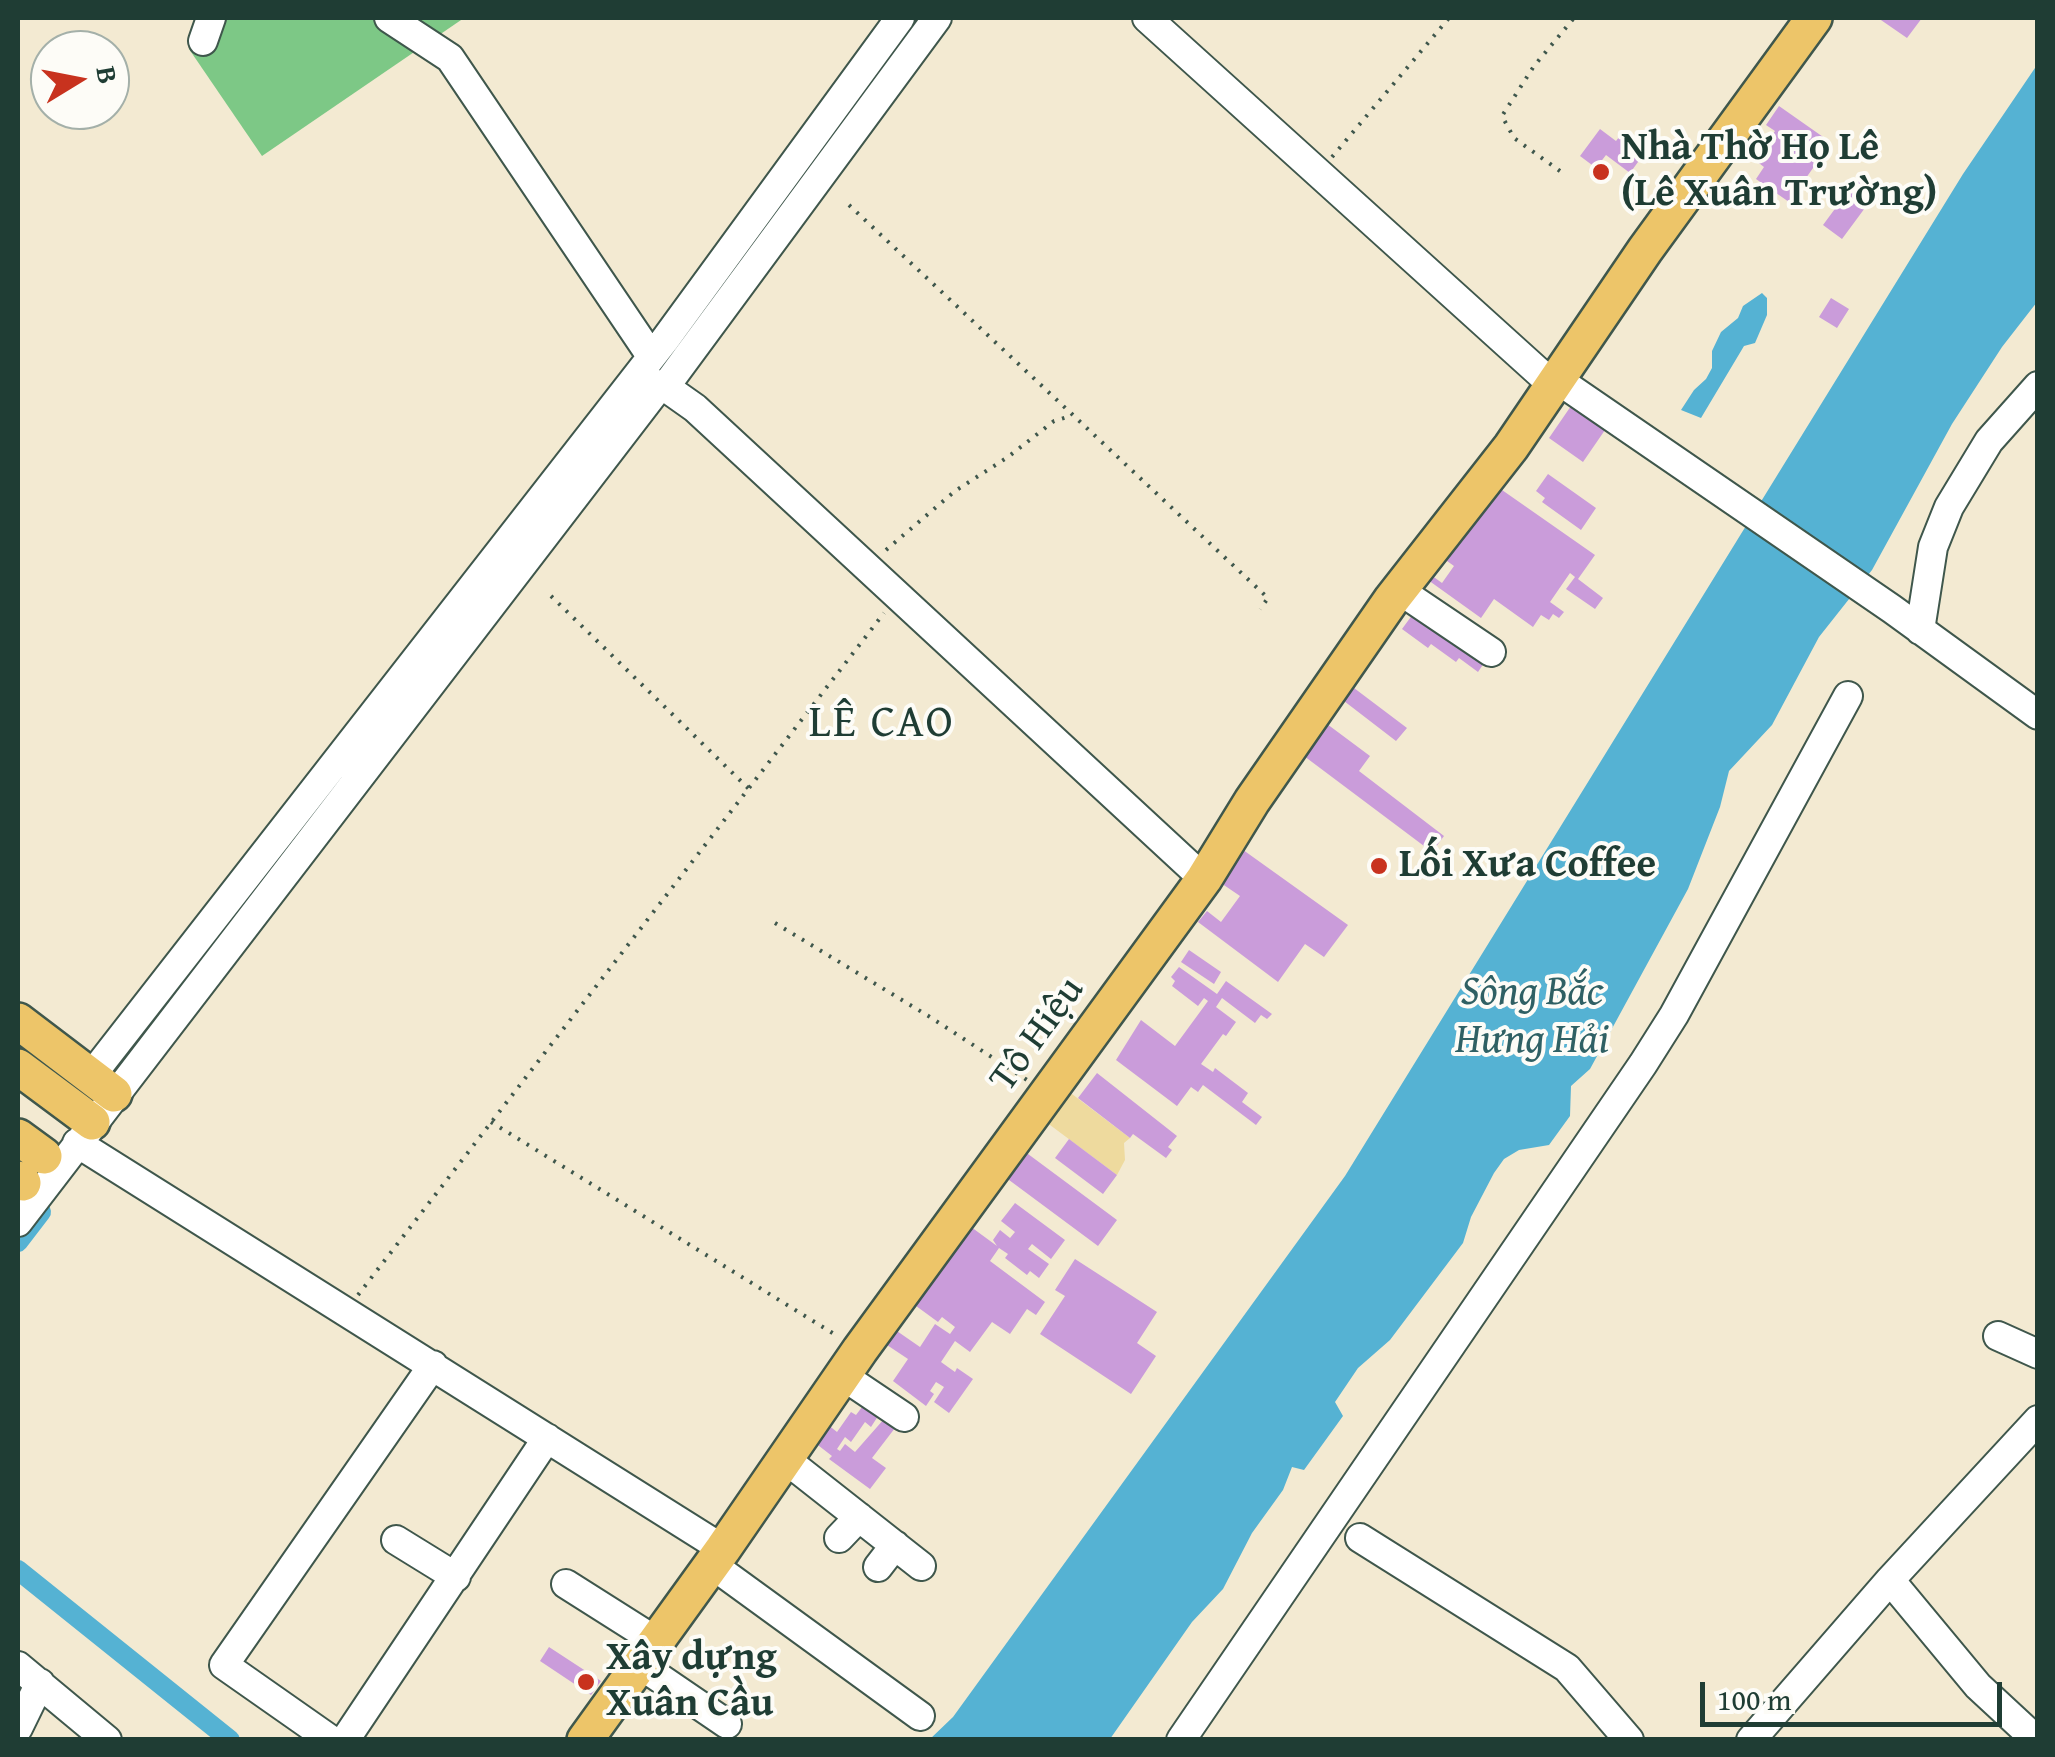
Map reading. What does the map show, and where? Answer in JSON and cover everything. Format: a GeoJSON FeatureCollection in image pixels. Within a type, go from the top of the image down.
{"type":"FeatureCollection","features":[{"type":"Feature","properties":{"kind":"main road","name":"Tô Hiệu"},"geometry":{"type":"LineString","coordinates":[[585,1740],[851,1363],[1204,879],[1252,801],[1398,590],[1511,447],[1644,250],[1814,18]]}},
{"type":"Feature","properties":{"kind":"main road"},"geometry":{"type":"LineString","coordinates":[[18,1022],[102,1085]]}},
{"type":"Feature","properties":{"kind":"main road"},"geometry":{"type":"LineString","coordinates":[[18,1067],[84,1132]]}},
{"type":"Feature","properties":{"kind":"street"},"geometry":{"type":"LineString","coordinates":[[388,18],[424,26],[450,58],[651,356]]}},
{"type":"Feature","properties":{"kind":"street"},"geometry":{"type":"LineString","coordinates":[[649,390],[651,356],[900,18]]}},
{"type":"Feature","properties":{"kind":"street"},"geometry":{"type":"LineString","coordinates":[[18,1222],[84,1132],[102,1085],[937,18]]}},
{"type":"Feature","properties":{"kind":"street"},"geometry":{"type":"LineString","coordinates":[[1147,18],[1556,383],[1892,610],[2038,715]]}},
{"type":"Feature","properties":{"kind":"street"},"geometry":{"type":"LineString","coordinates":[[1920,630],[1933,547],[1949,507],[1989,442],[2038,386]]}},
{"type":"Feature","properties":{"kind":"street"},"geometry":{"type":"LineString","coordinates":[[649,390],[696,408],[1204,879]]}},
{"type":"Feature","properties":{"kind":"street"},"geometry":{"type":"LineString","coordinates":[[1398,590],[1491,652]]}},
{"type":"Feature","properties":{"kind":"street"},"geometry":{"type":"LineString","coordinates":[[1182,1740],[1644,1064],[1848,696]]}},
{"type":"Feature","properties":{"kind":"street"},"geometry":{"type":"LineString","coordinates":[[24,1169],[68,1134],[84,1132],[346,1310],[547,1438],[717,1557],[920,1716]]}},
{"type":"Feature","properties":{"kind":"street"},"geometry":{"type":"LineString","coordinates":[[1998,1336],[2038,1354]]}},
{"type":"Feature","properties":{"kind":"street"},"geometry":{"type":"LineString","coordinates":[[851,1363],[904,1418]]}},
{"type":"Feature","properties":{"kind":"street"},"geometry":{"type":"LineString","coordinates":[[331,1740],[224,1665],[432,1365]]}},
{"type":"Feature","properties":{"kind":"street"},"geometry":{"type":"LineString","coordinates":[[1751,1740],[1890,1580],[2038,1420]]}},
{"type":"Feature","properties":{"kind":"street"},"geometry":{"type":"LineString","coordinates":[[344,1740],[547,1438]]}},
{"type":"Feature","properties":{"kind":"street"},"geometry":{"type":"LineString","coordinates":[[785,1459],[859,1517],[886,1556],[921,1566]]}},
{"type":"Feature","properties":{"kind":"street"},"geometry":{"type":"LineString","coordinates":[[839,1538],[859,1517]]}},
{"type":"Feature","properties":{"kind":"street"},"geometry":{"type":"LineString","coordinates":[[1360,1538],[1566,1668],[1629,1740]]}},
{"type":"Feature","properties":{"kind":"street"},"geometry":{"type":"LineString","coordinates":[[396,1540],[456,1577]]}},
{"type":"Feature","properties":{"kind":"street"},"geometry":{"type":"LineString","coordinates":[[1890,1580],[1978,1686],[2032,1736]]}},
{"type":"Feature","properties":{"kind":"street"},"geometry":{"type":"LineString","coordinates":[[566,1584],[727,1724]]}},
{"type":"Feature","properties":{"kind":"street"},"geometry":{"type":"LineString","coordinates":[[18,1728],[29,1674],[107,1740]]}},
{"type":"Feature","properties":{"kind":"path"},"geometry":{"type":"LineString","coordinates":[[1320,173],[1449,18]]}},
{"type":"Feature","properties":{"kind":"path"},"geometry":{"type":"LineString","coordinates":[[1560,171],[1514,138],[1502,116],[1534,66],[1574,18]]}},
{"type":"Feature","properties":{"kind":"path"},"geometry":{"type":"LineString","coordinates":[[849,206],[1268,598],[1260,608]]}},
{"type":"Feature","properties":{"kind":"path"},"geometry":{"type":"LineString","coordinates":[[866,565],[955,491],[1054,421],[1074,415]]}},
{"type":"Feature","properties":{"kind":"path"},"geometry":{"type":"LineString","coordinates":[[550,596],[749,789]]}},
{"type":"Feature","properties":{"kind":"path"},"geometry":{"type":"LineString","coordinates":[[346,1310],[887,610],[903,599]]}},
{"type":"Feature","properties":{"kind":"path"},"geometry":{"type":"LineString","coordinates":[[775,924],[1048,1093]]}},
{"type":"Feature","properties":{"kind":"path"},"geometry":{"type":"LineString","coordinates":[[491,1122],[851,1363]]}},
{"type":"Feature","properties":{"kind":"green space"},"geometry":{"type":"Polygon","coordinates":[[[201,18],[464,18],[262,156],[189,49],[201,18]]]}},
{"type":"Feature","properties":{"kind":"sand"},"geometry":{"type":"Polygon","coordinates":[[[1068,1091],[1130,1138],[1124,1143],[1125,1160],[1117,1175],[1046,1122],[1068,1091]]]}},
{"type":"Feature","properties":{"kind":"water","name":"Sông Bắc Hưng Hải"},"geometry":{"type":"Polygon","coordinates":[[[2037,65],[2037,302],[1952,424],[1872,570],[1819,637],[1772,725],[1729,771],[1720,807],[1688,889],[1590,1069],[1571,1086],[1570,1116],[1549,1145],[1519,1150],[1504,1159],[1471,1217],[1463,1243],[1390,1340],[1358,1368],[1335,1402],[1343,1416],[1304,1470],[1292,1467],[1283,1490],[1252,1533],[1223,1589],[1192,1622],[1110,1739],[929,1740],[953,1717],[1345,1176],[1963,174],[2037,65]]]}},
{"type":"Feature","properties":{"kind":"water"},"geometry":{"type":"Polygon","coordinates":[[[1762,293],[1767,298],[1767,315],[1755,343],[1744,346],[1701,418],[1681,410],[1712,368],[1712,351],[1721,332],[1738,318],[1743,306],[1762,293]]]}},
{"type":"Feature","properties":{"kind":"building"},"geometry":{"type":"Polygon","coordinates":[[[1878,18],[1922,18],[1907,38],[1878,18]]]}},
{"type":"Feature","properties":{"kind":"building"},"geometry":{"type":"Polygon","coordinates":[[[1779,106],[1826,139],[1813,157],[1818,161],[1801,185],[1804,187],[1801,191],[1798,188],[1789,202],[1756,179],[1764,167],[1755,160],[1775,131],[1766,125],[1779,106]]]}},
{"type":"Feature","properties":{"kind":"building"},"geometry":{"type":"Polygon","coordinates":[[[1600,129],[1616,141],[1623,132],[1646,151],[1630,173],[1606,155],[1596,168],[1580,156],[1600,129]]]}},
{"type":"Feature","properties":{"kind":"building"},"geometry":{"type":"Polygon","coordinates":[[[1857,179],[1876,193],[1842,239],[1823,225],[1857,179]]]}},
{"type":"Feature","properties":{"kind":"building"},"geometry":{"type":"Polygon","coordinates":[[[1831,298],[1849,309],[1837,328],[1819,317],[1831,298]]]}},
{"type":"Feature","properties":{"kind":"building"},"geometry":{"type":"Polygon","coordinates":[[[1571,406],[1605,430],[1583,462],[1549,438],[1571,406]]]}},
{"type":"Feature","properties":{"kind":"building"},"geometry":{"type":"Polygon","coordinates":[[[1548,474],[1596,508],[1581,530],[1542,502],[1545,498],[1536,491],[1548,474]]]}},
{"type":"Feature","properties":{"kind":"building"},"geometry":{"type":"Polygon","coordinates":[[[1492,483],[1595,555],[1578,579],[1603,598],[1595,609],[1566,589],[1575,577],[1570,573],[1550,602],[1564,612],[1559,618],[1553,614],[1549,620],[1541,615],[1533,627],[1494,599],[1481,618],[1428,580],[1431,575],[1442,583],[1454,566],[1440,556],[1492,483]]]}},
{"type":"Feature","properties":{"kind":"building"},"geometry":{"type":"Polygon","coordinates":[[[1413,614],[1484,663],[1478,672],[1431,644],[1428,648],[1402,629],[1413,614]]]}},
{"type":"Feature","properties":{"kind":"building"},"geometry":{"type":"Polygon","coordinates":[[[1354,688],[1407,728],[1396,741],[1344,701],[1354,688]]]}},
{"type":"Feature","properties":{"kind":"building"},"geometry":{"type":"Polygon","coordinates":[[[1323,721],[1370,756],[1359,771],[1444,836],[1432,852],[1300,753],[1323,721]]]}},
{"type":"Feature","properties":{"kind":"building"},"geometry":{"type":"Polygon","coordinates":[[[1239,847],[1348,925],[1324,957],[1305,944],[1278,982],[1198,922],[1207,911],[1221,922],[1240,896],[1215,879],[1239,847]]]}},
{"type":"Feature","properties":{"kind":"building"},"geometry":{"type":"Polygon","coordinates":[[[1189,950],[1221,972],[1214,984],[1181,962],[1189,950]]]}},
{"type":"Feature","properties":{"kind":"building"},"geometry":{"type":"Polygon","coordinates":[[[1179,967],[1217,994],[1226,981],[1272,1014],[1267,1019],[1261,1015],[1255,1023],[1222,998],[1216,1007],[1236,1022],[1201,1064],[1213,1072],[1215,1068],[1248,1093],[1242,1102],[1262,1117],[1256,1125],[1203,1085],[1198,1092],[1191,1087],[1177,1106],[1116,1060],[1141,1020],[1175,1046],[1208,1001],[1204,998],[1198,1006],[1172,986],[1175,981],[1171,977],[1179,967]]]}},
{"type":"Feature","properties":{"kind":"building"},"geometry":{"type":"Polygon","coordinates":[[[1097,1073],[1177,1136],[1168,1147],[1172,1150],[1166,1158],[1133,1134],[1130,1138],[1078,1098],[1097,1073]]]}},
{"type":"Feature","properties":{"kind":"building"},"geometry":{"type":"Polygon","coordinates":[[[1069,1139],[1117,1175],[1103,1194],[1055,1158],[1069,1139]]]}},
{"type":"Feature","properties":{"kind":"building"},"geometry":{"type":"Polygon","coordinates":[[[1024,1151],[1117,1220],[1098,1246],[1005,1177],[1024,1151]]]}},
{"type":"Feature","properties":{"kind":"building"},"geometry":{"type":"Polygon","coordinates":[[[1015,1203],[1065,1240],[1051,1259],[1032,1244],[1028,1249],[1049,1264],[1039,1278],[1030,1271],[1027,1275],[1005,1258],[1008,1254],[999,1248],[990,1261],[1045,1302],[1036,1315],[1027,1309],[1010,1334],[992,1322],[970,1352],[955,1341],[941,1362],[973,1379],[949,1413],[934,1402],[944,1387],[936,1382],[926,1406],[893,1381],[908,1359],[884,1343],[894,1329],[920,1347],[935,1324],[950,1334],[955,1327],[942,1317],[938,1322],[912,1303],[967,1224],[997,1246],[993,1240],[1000,1230],[1010,1238],[1015,1232],[1001,1221],[1015,1203]]]}},
{"type":"Feature","properties":{"kind":"building"},"geometry":{"type":"Polygon","coordinates":[[[1075,1259],[1157,1312],[1137,1343],[1156,1356],[1131,1394],[1040,1334],[1065,1296],[1055,1290],[1075,1259]]]}},
{"type":"Feature","properties":{"kind":"building"},"geometry":{"type":"Polygon","coordinates":[[[865,1403],[880,1413],[871,1427],[865,1422],[851,1442],[845,1437],[837,1449],[840,1451],[845,1444],[855,1452],[884,1419],[895,1428],[872,1458],[886,1468],[870,1489],[829,1459],[832,1456],[814,1442],[827,1424],[837,1432],[851,1412],[856,1415],[865,1403]]]}},
{"type":"Feature","properties":{"kind":"building"},"geometry":{"type":"Polygon","coordinates":[[[549,1647],[601,1681],[591,1695],[540,1661],[549,1647]]]}},
{"type":"Feature","properties":{"kind":"waterway"},"geometry":{"type":"LineString","coordinates":[[18,1242],[41,1212]]}},
{"type":"Feature","properties":{"kind":"waterway"},"geometry":{"type":"LineString","coordinates":[[18,1570],[230,1740]]}},
{"type":"Feature","properties":{"kind":"place","name":"Nhà Thờ Họ Lê (Lê Xuân Trường)"},"geometry":{"type":"Point","coordinates":[1601,172]}},
{"type":"Feature","properties":{"kind":"place","name":"Lối Xưa Coffee"},"geometry":{"type":"Point","coordinates":[1379,866]}},
{"type":"Feature","properties":{"kind":"place","name":"Xây dựng Xuân Cầu"},"geometry":{"type":"Point","coordinates":[586,1682]}},
{"type":"Feature","properties":{"kind":"district","name":"LÊ CAO"},"geometry":{"type":"Point","coordinates":[882,725]}}]}
